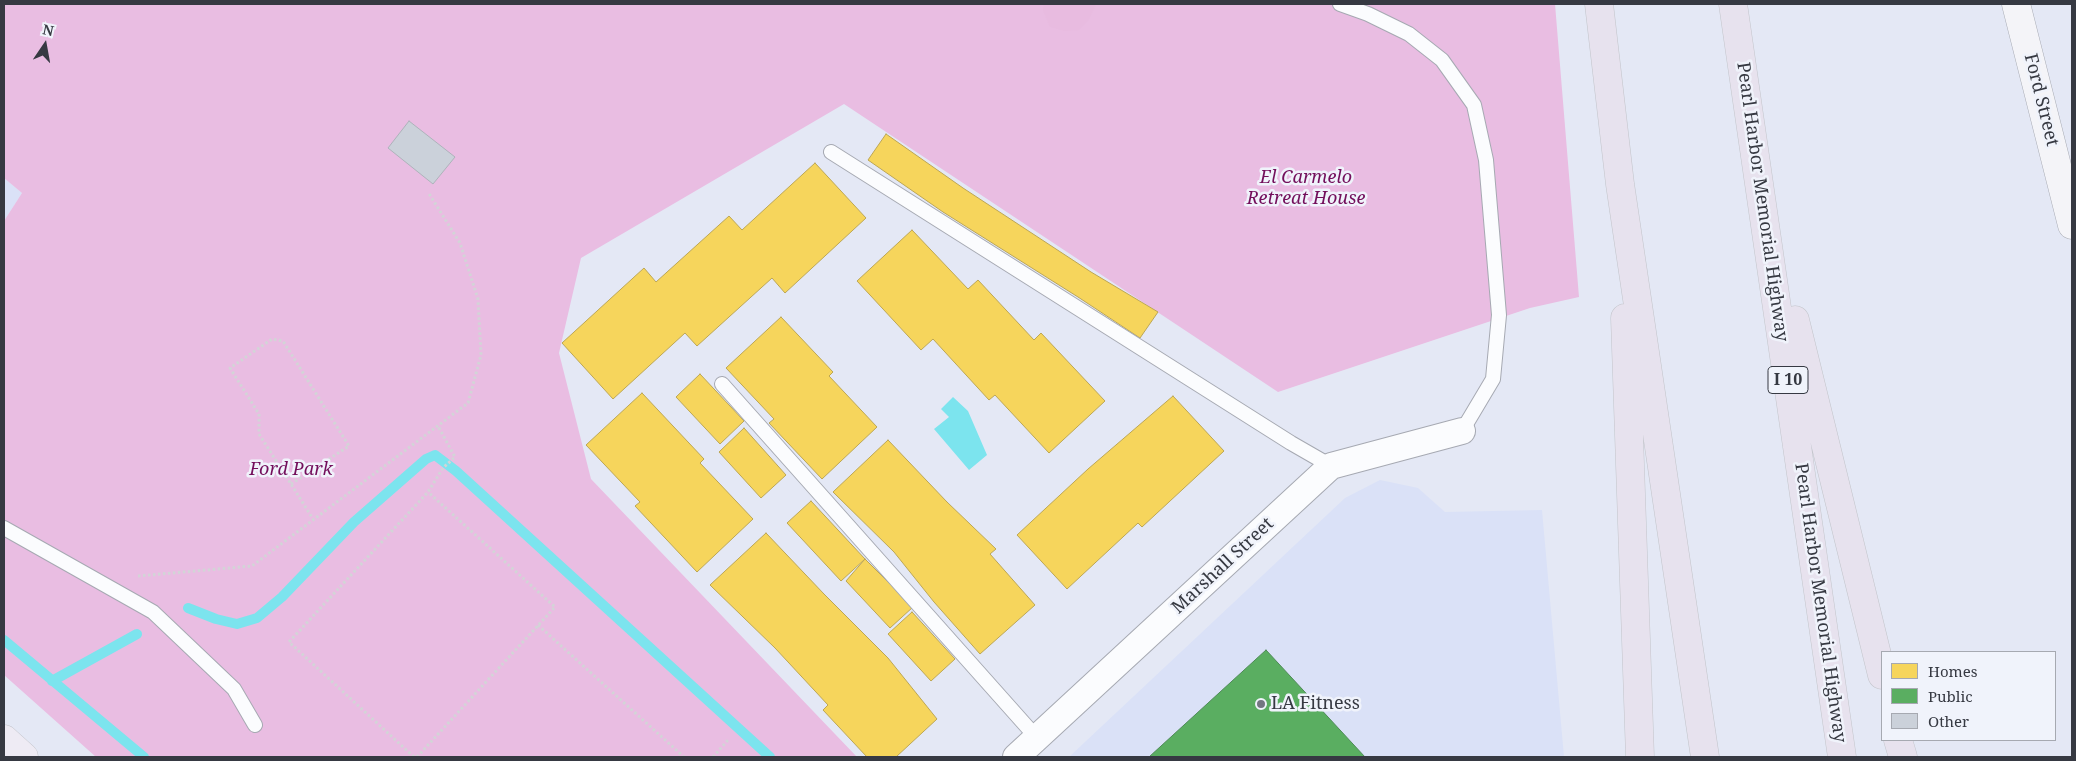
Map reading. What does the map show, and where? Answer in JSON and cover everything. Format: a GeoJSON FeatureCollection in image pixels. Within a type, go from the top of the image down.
{"type":"FeatureCollection","features":[{"type":"Feature","properties":{"kind":"highway"},"geometry":{"type":"LineString","coordinates":[[1599,4],[1620,184],[1705,757]]}},
{"type":"Feature","properties":{"kind":"highway","name":"Pearl Harbor Memorial Highway"},"geometry":{"type":"LineString","coordinates":[[1733,4],[1842,757]]}},
{"type":"Feature","properties":{"kind":"highway"},"geometry":{"type":"LineString","coordinates":[[1757,166],[1881,671]]}},
{"type":"Feature","properties":{"kind":"highway"},"geometry":{"type":"LineString","coordinates":[[1620,184],[1640,757]]}},
{"type":"Feature","properties":{"kind":"highway"},"geometry":{"type":"LineString","coordinates":[[1898,741],[1902,757]]}},
{"type":"Feature","properties":{"kind":"main road","name":"Ford Street"},"geometry":{"type":"LineString","coordinates":[[2016,4],[2072,225]]}},
{"type":"Feature","properties":{"kind":"main road"},"geometry":{"type":"LineString","coordinates":[[4,739],[24,757]]}},
{"type":"Feature","properties":{"kind":"street","name":"Marshall Street"},"geometry":{"type":"LineString","coordinates":[[1016,757],[1331,466],[1462,431]]}},
{"type":"Feature","properties":{"kind":"lane"},"geometry":{"type":"LineString","coordinates":[[1340,4],[1368,14],[1410,34],[1442,60],[1474,104],[1486,160],[1498,315],[1493,379],[1462,431]]}},
{"type":"Feature","properties":{"kind":"lane"},"geometry":{"type":"LineString","coordinates":[[831,152],[1291,443],[1331,466]]}},
{"type":"Feature","properties":{"kind":"lane"},"geometry":{"type":"LineString","coordinates":[[722,384],[1037,738]]}},
{"type":"Feature","properties":{"kind":"lane"},"geometry":{"type":"LineString","coordinates":[[4,528],[152,612],[234,688],[255,725]]}},
{"type":"Feature","properties":{"kind":"path"},"geometry":{"type":"LineString","coordinates":[[95,580],[252,566],[468,403],[481,355],[478,299],[460,244],[428,192]]}},
{"type":"Feature","properties":{"kind":"path"},"geometry":{"type":"LineString","coordinates":[[290,484],[349,446],[282,341],[272,339],[230,368],[259,414],[259,434],[290,484],[314,519]]}},
{"type":"Feature","properties":{"kind":"path"},"geometry":{"type":"LineString","coordinates":[[428,492],[555,606],[416,757],[289,642],[428,492],[443,468],[454,457],[438,426]]}},
{"type":"Feature","properties":{"kind":"path"},"geometry":{"type":"LineString","coordinates":[[538,625],[684,757]]}},
{"type":"Feature","properties":{"kind":"path"},"geometry":{"type":"LineString","coordinates":[[713,757],[728,740]]}},
{"type":"Feature","properties":{"kind":"shaded area"},"geometry":{"type":"Polygon","coordinates":[[[1044,4],[1096,4],[1088,21],[1079,30],[1064,31],[1050,27],[1043,10],[1044,4]]]}},
{"type":"Feature","properties":{"kind":"shaded area"},"geometry":{"type":"Polygon","coordinates":[[[4,178],[22,193],[4,221],[4,178]]]}},
{"type":"Feature","properties":{"kind":"shaded area"},"geometry":{"type":"Polygon","coordinates":[[[1380,480],[1418,488],[1445,512],[1542,510],[1564,757],[1069,757],[1345,498],[1380,480]]]}},
{"type":"Feature","properties":{"kind":"green space","name":"Ford Park"},"geometry":{"type":"Polygon","coordinates":[[[4,4],[1555,4],[1579,297],[1530,308],[1278,392],[844,104],[581,258],[559,353],[591,479],[857,757],[96,757],[4,675],[4,221],[22,193],[4,178],[4,4]]]}},
{"type":"Feature","properties":{"kind":"water"},"geometry":{"type":"Polygon","coordinates":[[[953,397],[968,411],[987,455],[969,470],[934,429],[949,417],[941,409],[953,397]]]}},
{"type":"Feature","properties":{"kind":"building: Homes"},"geometry":{"type":"Polygon","coordinates":[[[886,134],[963,188],[1091,272],[1158,312],[1140,338],[943,212],[868,160],[886,134]]]}},
{"type":"Feature","properties":{"kind":"building: Homes"},"geometry":{"type":"Polygon","coordinates":[[[815,163],[866,218],[785,293],[772,278],[697,346],[685,333],[613,399],[562,343],[644,268],[656,282],[729,216],[742,230],[815,163]]]}},
{"type":"Feature","properties":{"kind":"building: Homes"},"geometry":{"type":"Polygon","coordinates":[[[912,230],[968,289],[978,280],[1034,340],[1041,333],[1105,401],[1049,453],[995,395],[989,400],[933,339],[921,350],[857,281],[912,230]]]}},
{"type":"Feature","properties":{"kind":"building: Homes"},"geometry":{"type":"Polygon","coordinates":[[[781,317],[833,372],[829,376],[877,427],[822,479],[769,423],[774,419],[726,368],[781,317]]]}},
{"type":"Feature","properties":{"kind":"building: Homes"},"geometry":{"type":"Polygon","coordinates":[[[700,374],[744,421],[720,444],[676,397],[700,374]]]}},
{"type":"Feature","properties":{"kind":"building: Homes"},"geometry":{"type":"Polygon","coordinates":[[[642,393],[704,459],[700,463],[753,519],[697,572],[635,506],[640,502],[586,445],[642,393]]]}},
{"type":"Feature","properties":{"kind":"building: Homes"},"geometry":{"type":"Polygon","coordinates":[[[1173,396],[1224,451],[1142,527],[1138,523],[1067,589],[1017,535],[1088,469],[1173,396]]]}},
{"type":"Feature","properties":{"kind":"building: Homes"},"geometry":{"type":"Polygon","coordinates":[[[744,428],[786,475],[761,498],[719,452],[744,428]]]}},
{"type":"Feature","properties":{"kind":"building: Homes"},"geometry":{"type":"Polygon","coordinates":[[[888,440],[947,502],[996,549],[990,554],[1035,605],[980,654],[934,602],[894,552],[833,492],[888,440]]]}},
{"type":"Feature","properties":{"kind":"building: Homes"},"geometry":{"type":"Polygon","coordinates":[[[811,501],[865,559],[841,581],[787,523],[811,501]]]}},
{"type":"Feature","properties":{"kind":"building: Homes"},"geometry":{"type":"Polygon","coordinates":[[[766,533],[888,658],[937,719],[896,757],[867,757],[823,710],[828,705],[775,648],[710,585],[766,533]]]}},
{"type":"Feature","properties":{"kind":"building: Homes"},"geometry":{"type":"Polygon","coordinates":[[[865,559],[913,607],[890,628],[846,581],[865,559]]]}},
{"type":"Feature","properties":{"kind":"building: Homes"},"geometry":{"type":"Polygon","coordinates":[[[912,612],[955,659],[931,681],[888,634],[912,612]]]}},
{"type":"Feature","properties":{"kind":"building: Public","name":"LA Fitness"},"geometry":{"type":"Polygon","coordinates":[[[1266,650],[1365,757],[1149,757],[1266,650]]]}},
{"type":"Feature","properties":{"kind":"building: Other"},"geometry":{"type":"Polygon","coordinates":[[[409,121],[455,157],[433,184],[388,148],[409,121]]]}},
{"type":"Feature","properties":{"kind":"waterway"},"geometry":{"type":"LineString","coordinates":[[188,608],[216,619],[237,624],[257,618],[282,597],[354,522],[426,459],[435,455],[456,471],[770,757]]}},
{"type":"Feature","properties":{"kind":"waterway"},"geometry":{"type":"LineString","coordinates":[[52,681],[137,634]]}},
{"type":"Feature","properties":{"kind":"waterway"},"geometry":{"type":"LineString","coordinates":[[4,640],[144,757]]}},
{"type":"Feature","properties":{"kind":"place","name":"LA Fitness"},"geometry":{"type":"Point","coordinates":[1261,704]}},
{"type":"Feature","properties":{"kind":"park label","name":"El Carmelo Retreat House"},"geometry":{"type":"Point","coordinates":[1306,188]}}]}
